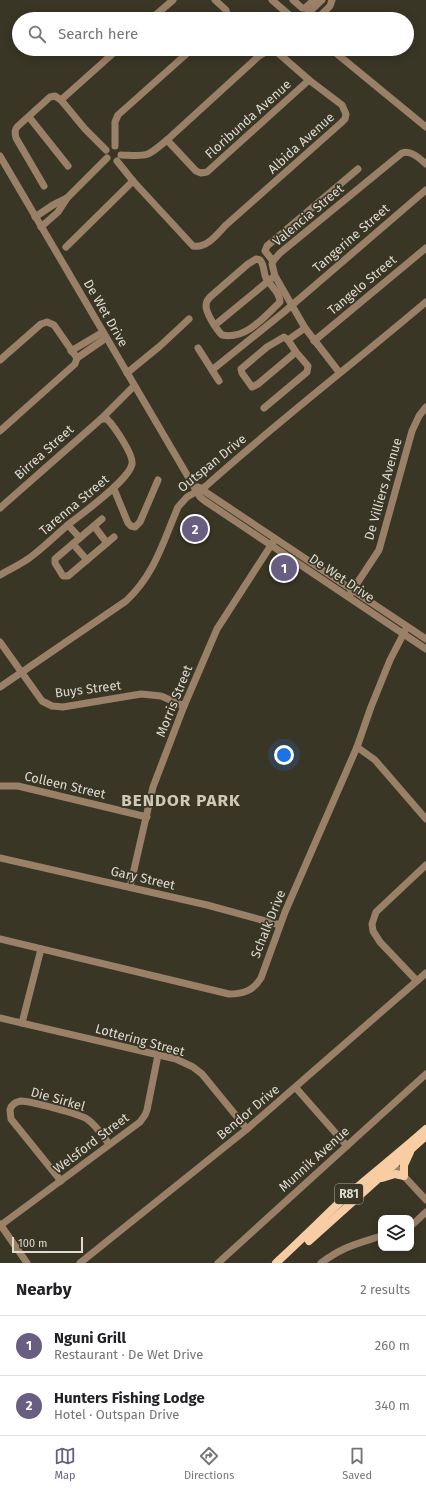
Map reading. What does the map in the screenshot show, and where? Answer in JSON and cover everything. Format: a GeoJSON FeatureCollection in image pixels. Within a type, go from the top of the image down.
{"type":"FeatureCollection","features":[{"type":"Feature","properties":{"kind":"main road","name":"R81"},"geometry":{"type":"LineString","coordinates":[[276,1263],[391,1162],[426,1129]]}},
{"type":"Feature","properties":{"kind":"main road","name":"R81"},"geometry":{"type":"LineString","coordinates":[[284,1263],[375,1182],[391,1162],[412,1148],[426,1136]]}},
{"type":"Feature","properties":{"kind":"main road"},"geometry":{"type":"LineString","coordinates":[[375,1182],[394,1174],[404,1176],[404,1165],[412,1148]]}},
{"type":"Feature","properties":{"kind":"street"},"geometry":{"type":"LineString","coordinates":[[159,12],[173,0]]}},
{"type":"Feature","properties":{"kind":"street"},"geometry":{"type":"LineString","coordinates":[[215,0],[226,12]]}},
{"type":"Feature","properties":{"kind":"street"},"geometry":{"type":"LineString","coordinates":[[272,0],[286,12]]}},
{"type":"Feature","properties":{"kind":"street"},"geometry":{"type":"LineString","coordinates":[[293,0],[302,8],[305,8],[314,0]]}},
{"type":"Feature","properties":{"kind":"street"},"geometry":{"type":"LineString","coordinates":[[309,12],[322,0]]}},
{"type":"Feature","properties":{"kind":"street"},"geometry":{"type":"LineString","coordinates":[[324,12],[330,6],[332,0]]}},
{"type":"Feature","properties":{"kind":"street"},"geometry":{"type":"LineString","coordinates":[[61,100],[110,56]]}},
{"type":"Feature","properties":{"kind":"street"},"geometry":{"type":"LineString","coordinates":[[66,246],[133,181],[119,158],[118,148],[115,146],[115,122],[118,115],[184,56]]}},
{"type":"Feature","properties":{"kind":"street","name":"Albida Avenue"},"geometry":{"type":"LineString","coordinates":[[119,158],[149,155],[260,56]]}},
{"type":"Feature","properties":{"kind":"street","name":"Albida Avenue"},"geometry":{"type":"LineString","coordinates":[[133,181],[193,246],[201,247],[209,242],[226,225],[345,119],[346,114],[342,105],[309,80],[282,56]]}},
{"type":"Feature","properties":{"kind":"street"},"geometry":{"type":"LineString","coordinates":[[340,56],[426,126]]}},
{"type":"Feature","properties":{"kind":"street","name":"Floribunda Avenue"},"geometry":{"type":"LineString","coordinates":[[167,140],[196,171],[201,173],[207,172],[309,80]]}},
{"type":"Feature","properties":{"kind":"street"},"geometry":{"type":"LineString","coordinates":[[44,186],[16,138],[15,129],[50,97],[56,96],[61,100],[85,129],[106,150],[107,158]]}},
{"type":"Feature","properties":{"kind":"street"},"geometry":{"type":"LineString","coordinates":[[29,117],[68,166]]}},
{"type":"Feature","properties":{"kind":"street"},"geometry":{"type":"LineString","coordinates":[[106,150],[115,146]]}},
{"type":"Feature","properties":{"kind":"street","name":"Valencia Street"},"geometry":{"type":"LineString","coordinates":[[339,372],[305,328],[275,276],[272,267],[273,261],[280,253],[402,153],[411,153],[426,164]]}},
{"type":"Feature","properties":{"kind":"street","name":"De Wet Drive"},"geometry":{"type":"LineString","coordinates":[[0,156],[134,386],[205,501],[353,590],[426,640]]}},
{"type":"Feature","properties":{"kind":"street"},"geometry":{"type":"LineString","coordinates":[[107,158],[111,161],[119,158]]}},
{"type":"Feature","properties":{"kind":"street"},"geometry":{"type":"LineString","coordinates":[[41,227],[58,212],[67,198],[107,158]]}},
{"type":"Feature","properties":{"kind":"street"},"geometry":{"type":"LineString","coordinates":[[273,261],[265,251],[267,246],[358,169]]}},
{"type":"Feature","properties":{"kind":"street","name":"Tangerine Street"},"geometry":{"type":"LineString","coordinates":[[212,370],[292,305],[426,190]]}},
{"type":"Feature","properties":{"kind":"street"},"geometry":{"type":"LineString","coordinates":[[35,217],[52,205],[67,198]]}},
{"type":"Feature","properties":{"kind":"street","name":"Tangelo Street"},"geometry":{"type":"LineString","coordinates":[[314,341],[426,248]]}},
{"type":"Feature","properties":{"kind":"street"},"geometry":{"type":"LineString","coordinates":[[254,260],[260,260],[264,266],[265,274],[268,280],[279,294],[280,302],[250,329],[236,336],[223,336],[209,316],[206,302],[254,260]]}},
{"type":"Feature","properties":{"kind":"street"},"geometry":{"type":"LineString","coordinates":[[215,325],[268,280],[275,276]]}},
{"type":"Feature","properties":{"kind":"street","name":"Outspan Drive"},"geometry":{"type":"LineString","coordinates":[[0,687],[126,601],[154,567],[178,507],[187,497],[199,491],[339,372],[426,302]]}},
{"type":"Feature","properties":{"kind":"street"},"geometry":{"type":"LineString","coordinates":[[127,373],[160,346],[189,319]]}},
{"type":"Feature","properties":{"kind":"street"},"geometry":{"type":"LineString","coordinates":[[0,360],[44,322],[54,325],[77,358]]}},
{"type":"Feature","properties":{"kind":"street"},"geometry":{"type":"LineString","coordinates":[[288,340],[305,328]]}},
{"type":"Feature","properties":{"kind":"street"},"geometry":{"type":"LineString","coordinates":[[72,351],[104,335]]}},
{"type":"Feature","properties":{"kind":"street"},"geometry":{"type":"LineString","coordinates":[[0,431],[76,364],[77,358],[104,335]]}},
{"type":"Feature","properties":{"kind":"street"},"geometry":{"type":"LineString","coordinates":[[264,408],[307,372],[308,366],[284,337],[267,346],[243,367],[241,372],[251,387],[296,352]]}},
{"type":"Feature","properties":{"kind":"street"},"geometry":{"type":"LineString","coordinates":[[198,348],[218,381]]}},
{"type":"Feature","properties":{"kind":"street","name":"Birrea Street"},"geometry":{"type":"LineString","coordinates":[[0,508],[103,418],[134,386]]}},
{"type":"Feature","properties":{"kind":"street","name":"De Villiers Avenue"},"geometry":{"type":"LineString","coordinates":[[348,597],[379,550],[412,431],[419,416],[426,407]]}},
{"type":"Feature","properties":{"kind":"street","name":"Tarenna Street"},"geometry":{"type":"LineString","coordinates":[[0,575],[32,556],[114,488],[129,471],[132,459],[112,424],[103,418]]}},
{"type":"Feature","properties":{"kind":"street"},"geometry":{"type":"LineString","coordinates":[[114,488],[128,523],[135,527],[140,522],[158,480]]}},
{"type":"Feature","properties":{"kind":"street"},"geometry":{"type":"LineString","coordinates":[[102,519],[55,559],[54,561],[63,576],[68,576],[114,537]]}},
{"type":"Feature","properties":{"kind":"street"},"geometry":{"type":"LineString","coordinates":[[68,525],[80,538]]}},
{"type":"Feature","properties":{"kind":"street"},"geometry":{"type":"LineString","coordinates":[[94,526],[107,543]]}},
{"type":"Feature","properties":{"kind":"street","name":"De Wet Drive"},"geometry":{"type":"LineString","coordinates":[[273,542],[348,597],[426,649]]}},
{"type":"Feature","properties":{"kind":"street","name":"Morris Street"},"geometry":{"type":"LineString","coordinates":[[130,887],[153,786],[184,706],[217,629],[273,542]]}},
{"type":"Feature","properties":{"kind":"street"},"geometry":{"type":"LineString","coordinates":[[73,544],[87,560]]}},
{"type":"Feature","properties":{"kind":"street","name":"Schalk Drive"},"geometry":{"type":"LineString","coordinates":[[0,939],[229,994],[248,992],[257,985],[280,925],[357,746],[376,694],[407,627]]}},
{"type":"Feature","properties":{"kind":"street","name":"Buys Street"},"geometry":{"type":"LineString","coordinates":[[0,642],[42,701],[52,706],[63,707],[146,694],[161,696],[184,706]]}},
{"type":"Feature","properties":{"kind":"street"},"geometry":{"type":"LineString","coordinates":[[357,746],[375,760],[426,819]]}},
{"type":"Feature","properties":{"kind":"street","name":"Colleen Street"},"geometry":{"type":"LineString","coordinates":[[0,786],[18,786],[147,817]]}},
{"type":"Feature","properties":{"kind":"street","name":"Gary Street"},"geometry":{"type":"LineString","coordinates":[[0,858],[207,905],[280,925]]}},
{"type":"Feature","properties":{"kind":"street"},"geometry":{"type":"LineString","coordinates":[[417,981],[380,942],[373,931],[372,924],[376,912],[426,865]]}},
{"type":"Feature","properties":{"kind":"street"},"geometry":{"type":"LineString","coordinates":[[22,1023],[41,950]]}},
{"type":"Feature","properties":{"kind":"street","name":"Bendor Drive"},"geometry":{"type":"LineString","coordinates":[[80,1263],[248,1129],[426,973]]}},
{"type":"Feature","properties":{"kind":"street","name":"Lottering Street"},"geometry":{"type":"LineString","coordinates":[[0,1018],[176,1060],[198,1071],[248,1129]]}},
{"type":"Feature","properties":{"kind":"street","name":"Welsford Street"},"geometry":{"type":"LineString","coordinates":[[0,1225],[134,1127],[145,1115],[158,1055]]}},
{"type":"Feature","properties":{"kind":"street","name":"Munnik Avenue"},"geometry":{"type":"LineString","coordinates":[[218,1263],[426,1074]]}},
{"type":"Feature","properties":{"kind":"street"},"geometry":{"type":"LineString","coordinates":[[296,1088],[347,1146]]}},
{"type":"Feature","properties":{"kind":"street","name":"Die Sirkel"},"geometry":{"type":"LineString","coordinates":[[61,1181],[11,1119],[10,1110],[14,1104],[22,1101],[27,1102],[84,1118],[99,1131],[110,1144]]}},
{"type":"Feature","properties":{"kind":"street"},"geometry":{"type":"LineString","coordinates":[[391,1162],[426,1200]]}},
{"type":"Feature","properties":{"kind":"street"},"geometry":{"type":"LineString","coordinates":[[414,1223],[426,1212]]}},
{"type":"Feature","properties":{"kind":"street"},"geometry":{"type":"LineString","coordinates":[[0,1225],[27,1263]]}},
{"type":"Feature","properties":{"kind":"street"},"geometry":{"type":"LineString","coordinates":[[321,1263],[343,1248],[378,1237]]}},
{"type":"Feature","properties":{"kind":"place","name":"Hunters Fishing Lodge"},"geometry":{"type":"Point","coordinates":[195,529]}},
{"type":"Feature","properties":{"kind":"place","name":"Nguni Grill"},"geometry":{"type":"Point","coordinates":[284,568]}},
{"type":"Feature","properties":{"kind":"district","name":"BENDOR PARK"},"geometry":{"type":"Point","coordinates":[181,800]}}]}
